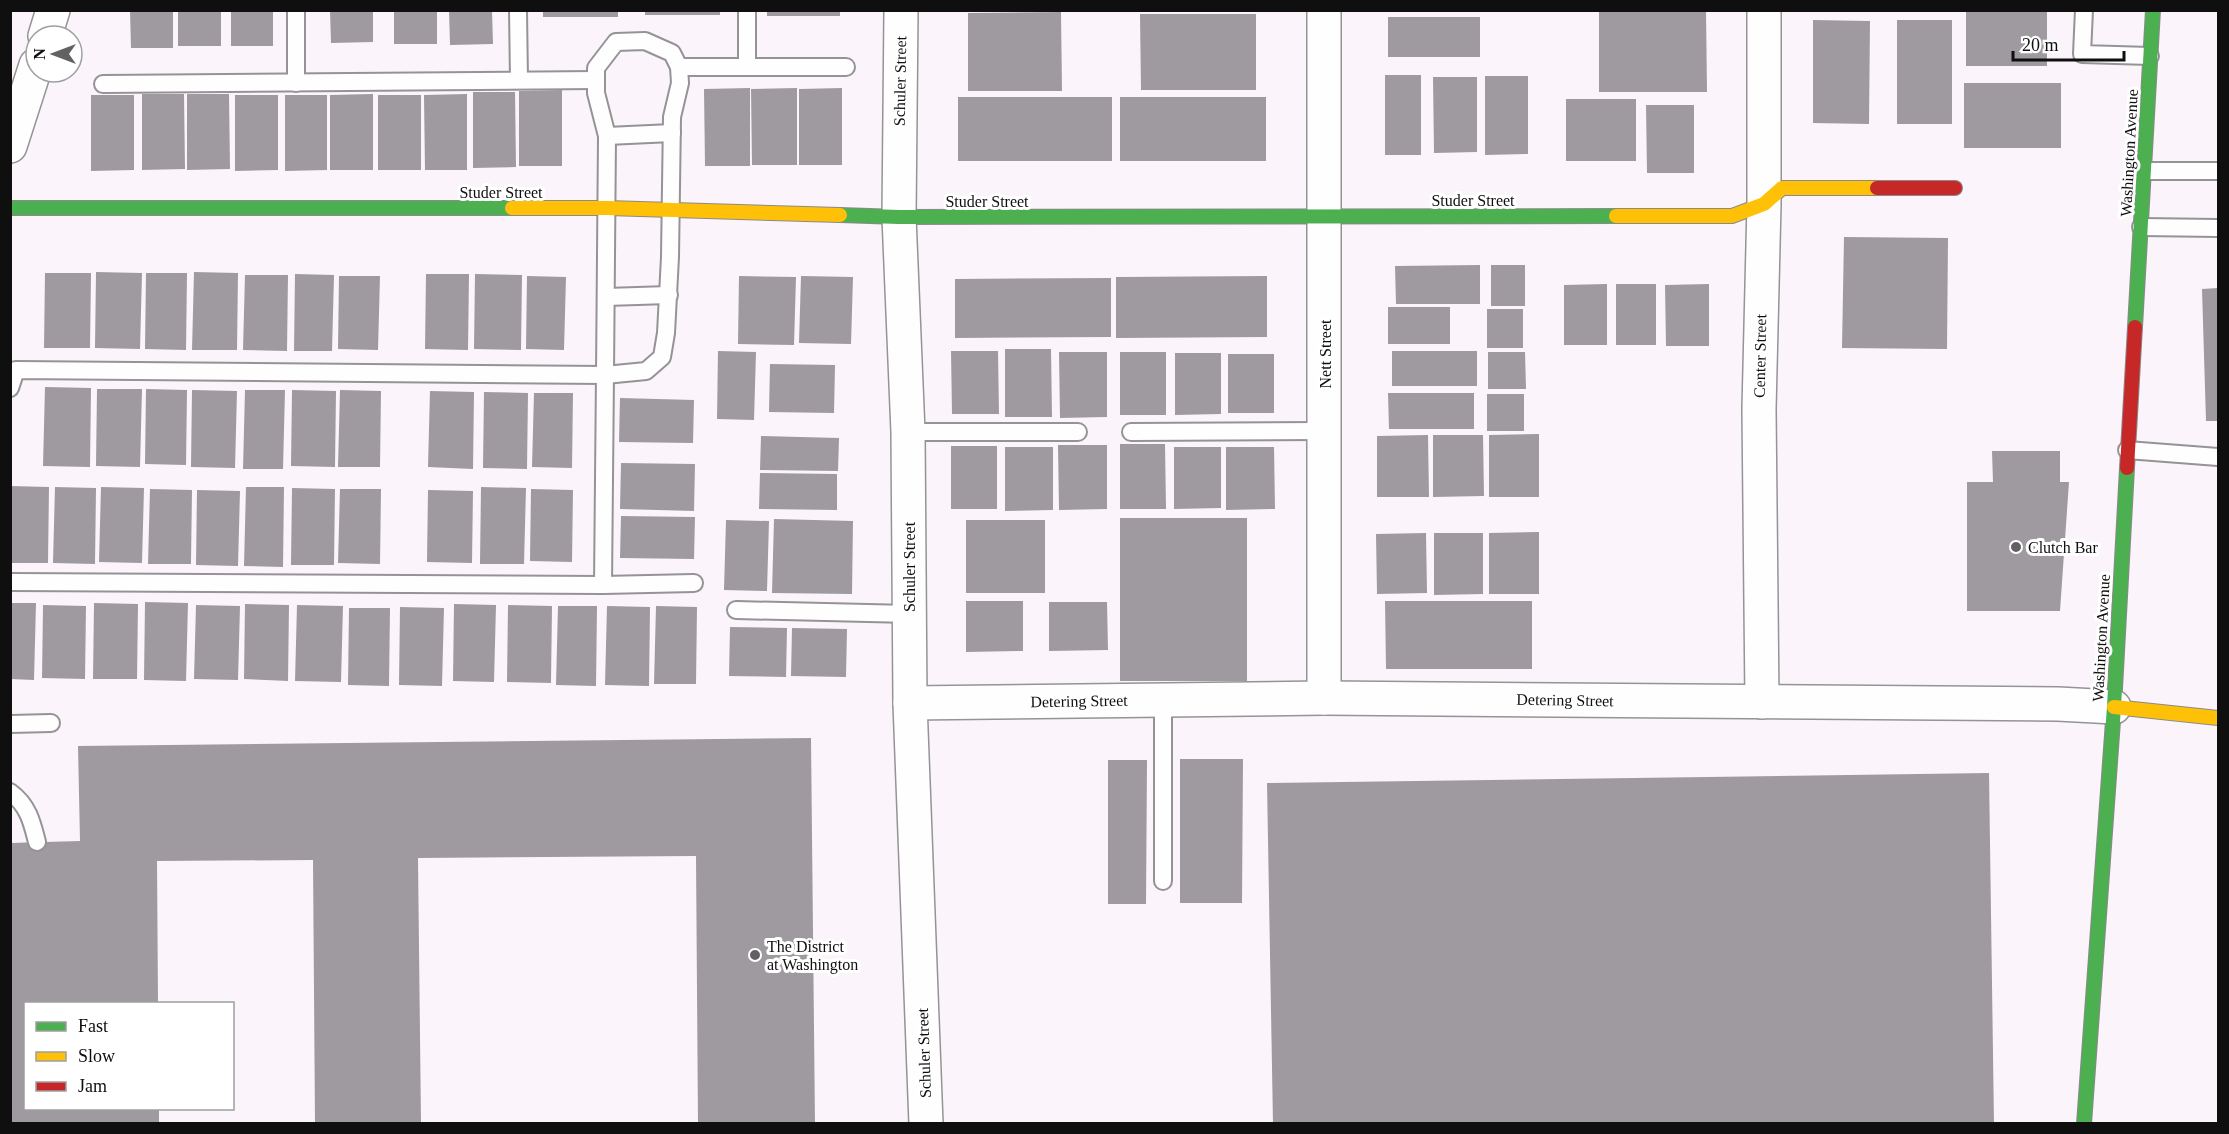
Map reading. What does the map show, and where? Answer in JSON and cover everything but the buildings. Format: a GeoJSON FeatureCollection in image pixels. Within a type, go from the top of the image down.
{"type":"FeatureCollection","features":[{"type":"Feature","properties":{"kind":"street","name":"Schuler Street"},"geometry":{"type":"LineString","coordinates":[[901,10],[899,217],[909,432],[910,703],[927,1124]]}},
{"type":"Feature","properties":{"kind":"street","name":"Nett Street"},"geometry":{"type":"LineString","coordinates":[[1324,10],[1324,698]]}},
{"type":"Feature","properties":{"kind":"street","name":"Center Street"},"geometry":{"type":"LineString","coordinates":[[1762,702],[1759,409],[1764,204],[1764,10]]}},
{"type":"Feature","properties":{"kind":"street","name":"Washington Avenue"},"geometry":{"type":"LineString","coordinates":[[2084,1124],[2114,707],[2153,10]]}},
{"type":"Feature","properties":{"kind":"street"},"geometry":{"type":"LineString","coordinates":[[10,146],[30,84]]}},
{"type":"Feature","properties":{"kind":"street","name":"Studer Street"},"geometry":{"type":"LineString","coordinates":[[10,208],[607,208],[899,217],[1732,216],[1764,204],[1782,188],[1955,188]]}},
{"type":"Feature","properties":{"kind":"street","name":"Detering Street"},"geometry":{"type":"LineString","coordinates":[[910,703],[1324,698],[2058,704],[2114,707],[2218,718]]}},
{"type":"Feature","properties":{"kind":"lane"},"geometry":{"type":"LineString","coordinates":[[296,10],[296,83]]}},
{"type":"Feature","properties":{"kind":"lane"},"geometry":{"type":"LineString","coordinates":[[518,10],[519,81]]}},
{"type":"Feature","properties":{"kind":"lane"},"geometry":{"type":"LineString","coordinates":[[747,10],[747,67]]}},
{"type":"Feature","properties":{"kind":"lane"},"geometry":{"type":"LineString","coordinates":[[2084,10],[2082,54],[2150,56]]}},
{"type":"Feature","properties":{"kind":"lane"},"geometry":{"type":"LineString","coordinates":[[10,388],[16,370],[605,375],[646,371],[662,357],[666,333],[672,211],[672,117],[680,83],[679,67],[672,53],[645,41],[616,42],[596,68],[596,93],[607,136],[607,208],[605,375],[603,585]]}},
{"type":"Feature","properties":{"kind":"lane"},"geometry":{"type":"LineString","coordinates":[[679,67],[846,67]]}},
{"type":"Feature","properties":{"kind":"lane"},"geometry":{"type":"LineString","coordinates":[[103,84],[596,80]]}},
{"type":"Feature","properties":{"kind":"lane"},"geometry":{"type":"LineString","coordinates":[[607,136],[672,133]]}},
{"type":"Feature","properties":{"kind":"lane"},"geometry":{"type":"LineString","coordinates":[[2144,171],[2218,171]]}},
{"type":"Feature","properties":{"kind":"lane"},"geometry":{"type":"LineString","coordinates":[[2141,227],[2218,228]]}},
{"type":"Feature","properties":{"kind":"lane"},"geometry":{"type":"LineString","coordinates":[[606,297],[669,295]]}},
{"type":"Feature","properties":{"kind":"lane"},"geometry":{"type":"LineString","coordinates":[[1131,432],[1324,431]]}},
{"type":"Feature","properties":{"kind":"lane"},"geometry":{"type":"LineString","coordinates":[[909,432],[1078,432]]}},
{"type":"Feature","properties":{"kind":"lane"},"geometry":{"type":"LineString","coordinates":[[2127,450],[2218,457]]}},
{"type":"Feature","properties":{"kind":"lane"},"geometry":{"type":"LineString","coordinates":[[10,582],[603,585],[694,583]]}},
{"type":"Feature","properties":{"kind":"lane"},"geometry":{"type":"LineString","coordinates":[[736,610],[910,614]]}},
{"type":"Feature","properties":{"kind":"lane"},"geometry":{"type":"LineString","coordinates":[[1163,700],[1163,881]]}},
{"type":"Feature","properties":{"kind":"lane"},"geometry":{"type":"LineString","coordinates":[[10,724],[51,723]]}},
{"type":"Feature","properties":{"kind":"lane"},"geometry":{"type":"LineString","coordinates":[[10,792],[31,818],[37,842]]}},
{"type":"Feature","properties":{"kind":"traffic: fast"},"geometry":{"type":"LineString","coordinates":[[2135,327],[2153,10]]}},
{"type":"Feature","properties":{"kind":"traffic: fast"},"geometry":{"type":"LineString","coordinates":[[10,208],[512,208]]}},
{"type":"Feature","properties":{"kind":"traffic: fast"},"geometry":{"type":"LineString","coordinates":[[840,215],[899,217],[1616,216]]}},
{"type":"Feature","properties":{"kind":"traffic: fast"},"geometry":{"type":"LineString","coordinates":[[2084,1124],[2114,707],[2127,468]]}},
{"type":"Feature","properties":{"kind":"traffic: slow"},"geometry":{"type":"LineString","coordinates":[[1616,216],[1732,216],[1764,204],[1782,188],[1877,188]]}},
{"type":"Feature","properties":{"kind":"traffic: slow"},"geometry":{"type":"LineString","coordinates":[[512,208],[607,208],[840,215]]}},
{"type":"Feature","properties":{"kind":"traffic: slow"},"geometry":{"type":"LineString","coordinates":[[2114,707],[2218,718]]}},
{"type":"Feature","properties":{"kind":"traffic: jam"},"geometry":{"type":"LineString","coordinates":[[1877,188],[1955,188]]}},
{"type":"Feature","properties":{"kind":"traffic: jam"},"geometry":{"type":"LineString","coordinates":[[2127,468],[2135,327]]}},
{"type":"Feature","properties":{"kind":"place","name":"Clutch Bar"},"geometry":{"type":"Point","coordinates":[2016,547]}},
{"type":"Feature","properties":{"kind":"place","name":"The District at Washington"},"geometry":{"type":"Point","coordinates":[755,955]}}]}
